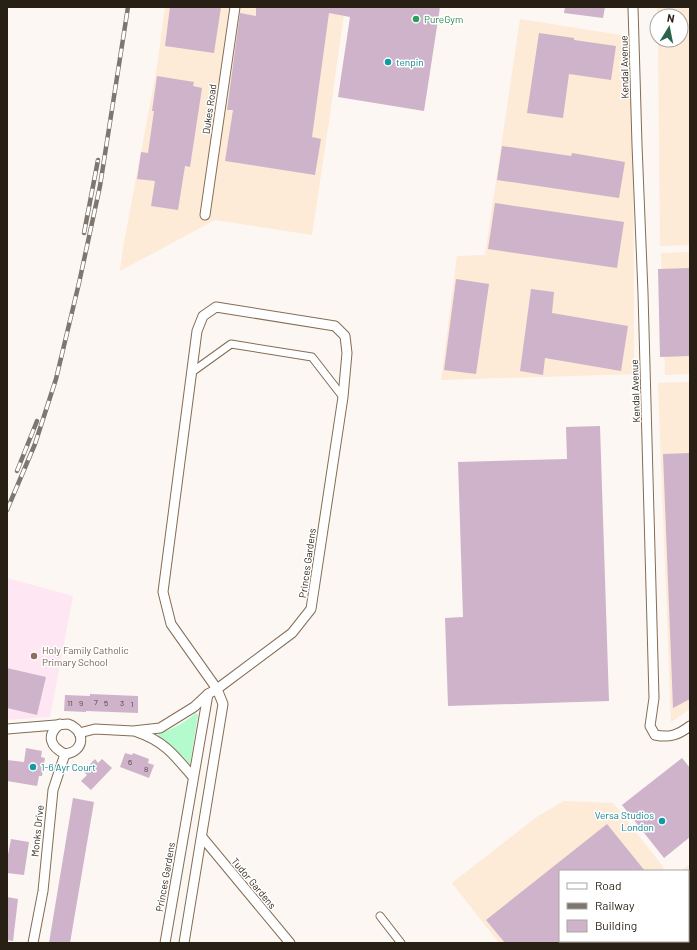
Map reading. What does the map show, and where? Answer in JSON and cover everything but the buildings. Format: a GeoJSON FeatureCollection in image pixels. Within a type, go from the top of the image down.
{"type":"FeatureCollection","features":[{"type":"Feature","properties":{"kind":"street","name":"Dukes Road"},"geometry":{"type":"LineString","coordinates":[[205,215],[235,7]]}},
{"type":"Feature","properties":{"kind":"street","name":"Kendal Avenue"},"geometry":{"type":"LineString","coordinates":[[634,7],[638,202],[643,301],[654,698],[650,726],[655,735],[671,737],[680,734],[690,726]]}},
{"type":"Feature","properties":{"kind":"street","name":"Princes Gardens"},"geometry":{"type":"LineString","coordinates":[[133,731],[160,728],[194,707],[208,694],[217,689],[292,633],[311,609],[343,398],[347,353],[345,336],[335,326],[216,307],[202,316],[197,331],[163,592],[171,624],[217,689],[223,704],[184,943]]}},
{"type":"Feature","properties":{"kind":"street"},"geometry":{"type":"LineString","coordinates":[[192,372],[230,344],[312,357],[343,398]]}},
{"type":"Feature","properties":{"kind":"street","name":"Princes Gardens"},"geometry":{"type":"LineString","coordinates":[[165,943],[208,694]]}},
{"type":"Feature","properties":{"kind":"street"},"geometry":{"type":"LineString","coordinates":[[7,729],[71,725],[76,727],[81,737],[80,744],[76,751],[72,754],[66,754],[58,750],[52,742],[51,738],[57,727]]}},
{"type":"Feature","properties":{"kind":"street"},"geometry":{"type":"LineString","coordinates":[[79,732],[95,729],[133,731],[151,737],[171,752],[193,777]]}},
{"type":"Feature","properties":{"kind":"street","name":"Monks Drive"},"geometry":{"type":"LineString","coordinates":[[33,943],[43,890],[53,790],[66,754]]}},
{"type":"Feature","properties":{"kind":"street"},"geometry":{"type":"LineString","coordinates":[[187,814],[205,817]]}},
{"type":"Feature","properties":{"kind":"street","name":"Tudor Gardens"},"geometry":{"type":"LineString","coordinates":[[202,837],[290,943]]}},
{"type":"Feature","properties":{"kind":"street"},"geometry":{"type":"LineString","coordinates":[[380,916],[402,943]]}},
{"type":"Feature","properties":{"kind":"shaded area"},"geometry":{"type":"Polygon","coordinates":[[[165,7],[345,7],[312,235],[215,220],[120,271],[157,67],[165,7]]]}},
{"type":"Feature","properties":{"kind":"shaded area"},"geometry":{"type":"Polygon","coordinates":[[[690,7],[690,245],[660,246],[658,48],[689,48],[689,8],[657,8],[690,7]]]}},
{"type":"Feature","properties":{"kind":"shaded area"},"geometry":{"type":"Polygon","coordinates":[[[520,19],[633,37],[634,374],[441,380],[457,256],[485,255],[520,19]]]}},
{"type":"Feature","properties":{"kind":"shaded area"},"geometry":{"type":"Polygon","coordinates":[[[690,252],[690,374],[665,375],[661,253],[690,252]]]}},
{"type":"Feature","properties":{"kind":"shaded area"},"geometry":{"type":"Polygon","coordinates":[[[690,382],[690,709],[671,722],[658,383],[690,382]]]}},
{"type":"Feature","properties":{"kind":"shaded area","name":"Holy Family Catholic Primary School"},"geometry":{"type":"Polygon","coordinates":[[[7,578],[73,596],[50,717],[7,720],[7,578]]]}},
{"type":"Feature","properties":{"kind":"shaded area"},"geometry":{"type":"Polygon","coordinates":[[[564,801],[613,803],[664,868],[662,870],[559,870],[559,942],[571,942],[499,943],[452,883],[538,816],[564,801]]]}},
{"type":"Feature","properties":{"kind":"shaded area"},"geometry":{"type":"Polygon","coordinates":[[[690,864],[690,943],[589,943],[689,942],[689,870],[682,870],[690,864]]]}},
{"type":"Feature","properties":{"kind":"green space"},"geometry":{"type":"Polygon","coordinates":[[[196,713],[198,715],[190,764],[169,744],[158,738],[158,734],[169,730],[196,713]]]}},
{"type":"Feature","properties":{"kind":"railway"},"geometry":{"type":"LineString","coordinates":[[7,510],[35,444],[56,379],[100,186],[128,7]]}},
{"type":"Feature","properties":{"kind":"railway"},"geometry":{"type":"LineString","coordinates":[[84,233],[98,160]]}},
{"type":"Feature","properties":{"kind":"railway"},"geometry":{"type":"LineString","coordinates":[[17,471],[37,421]]}},
{"type":"Feature","properties":{"kind":"place","name":"PureGym"},"geometry":{"type":"Point","coordinates":[416,19]}},
{"type":"Feature","properties":{"kind":"place","name":"tenpin"},"geometry":{"type":"Point","coordinates":[388,62]}},
{"type":"Feature","properties":{"kind":"place","name":"Holy Family Catholic Primary School"},"geometry":{"type":"Point","coordinates":[34,656]}},
{"type":"Feature","properties":{"kind":"place","name":"1-6 Ayr Court"},"geometry":{"type":"Point","coordinates":[33,767]}},
{"type":"Feature","properties":{"kind":"place","name":"Versa Studios London"},"geometry":{"type":"Point","coordinates":[662,821]}}]}
